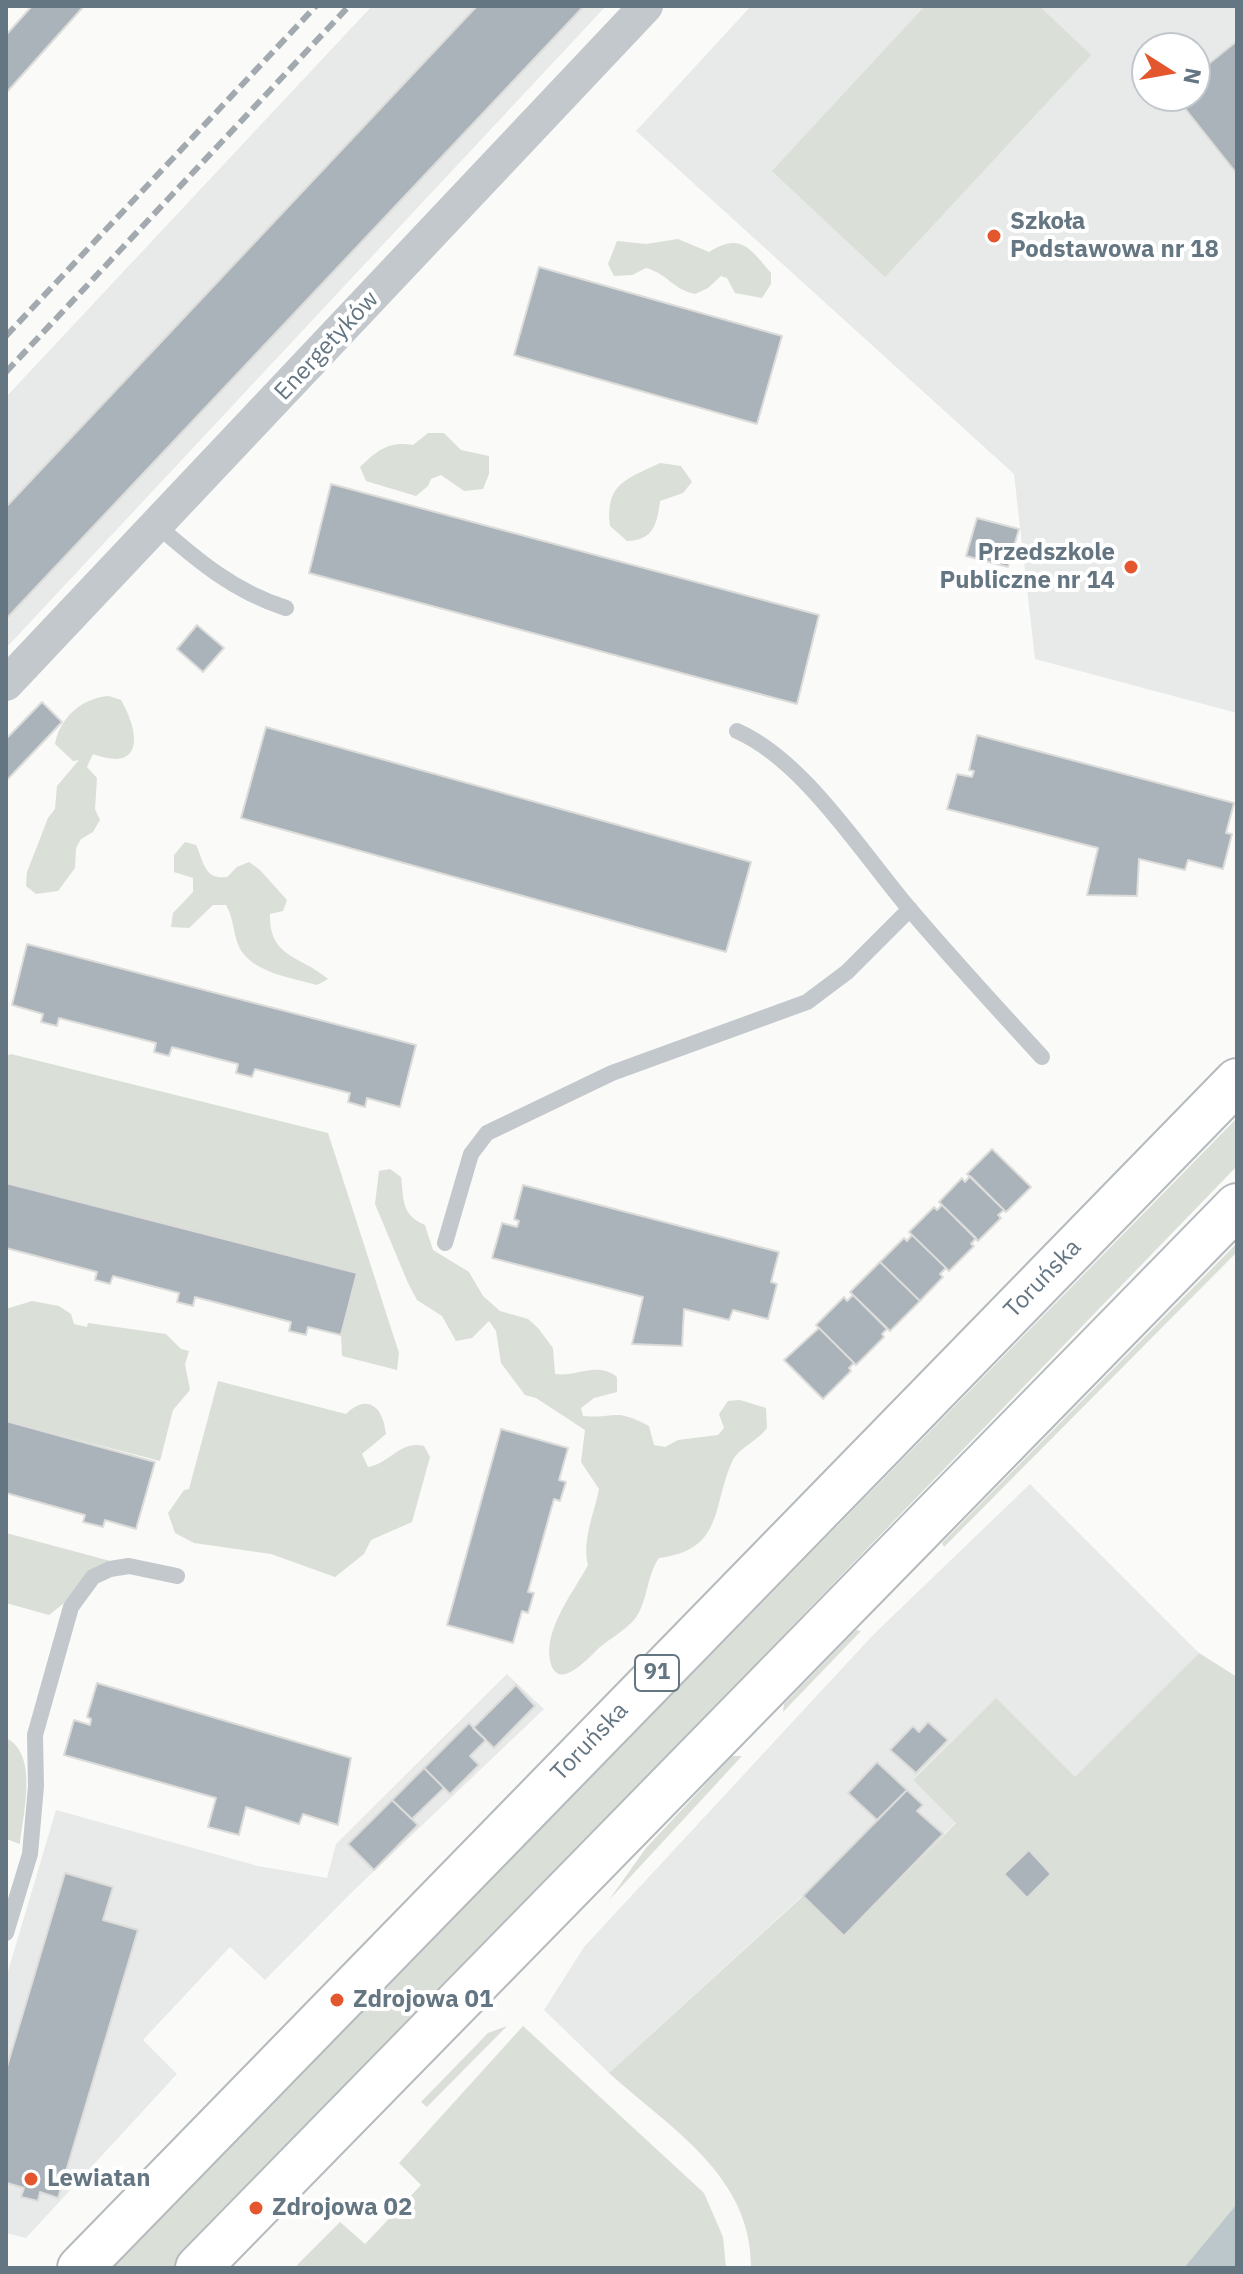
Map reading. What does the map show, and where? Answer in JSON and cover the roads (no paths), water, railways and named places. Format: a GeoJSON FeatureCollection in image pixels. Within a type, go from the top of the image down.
{"type":"FeatureCollection","features":[{"type":"Feature","properties":{"kind":"main road","name":"Toruńska"},"geometry":{"type":"LineString","coordinates":[[80,2268],[1237,1081]]}},
{"type":"Feature","properties":{"kind":"main road"},"geometry":{"type":"LineString","coordinates":[[198,2268],[1237,1206]]}},
{"type":"Feature","properties":{"kind":"street","name":"Energetyków"},"geometry":{"type":"LineString","coordinates":[[6,684],[646,6]]}},
{"type":"Feature","properties":{"kind":"lane"},"geometry":{"type":"LineString","coordinates":[[158,526],[202,565],[232,585],[286,608]]}},
{"type":"Feature","properties":{"kind":"lane"},"geometry":{"type":"LineString","coordinates":[[737,731],[771,749],[794,769],[910,909],[1042,1057]]}},
{"type":"Feature","properties":{"kind":"lane"},"geometry":{"type":"LineString","coordinates":[[445,1243],[471,1154],[487,1133],[612,1073],[807,1002],[847,972],[910,909]]}},
{"type":"Feature","properties":{"kind":"lane"},"geometry":{"type":"LineString","coordinates":[[6,1933],[30,1854],[36,1786],[35,1735],[71,1607],[93,1577],[110,1569],[129,1566],[177,1576]]}},
{"type":"Feature","properties":{"kind":"railway"},"geometry":{"type":"LineString","coordinates":[[6,336],[316,6]]}},
{"type":"Feature","properties":{"kind":"railway"},"geometry":{"type":"LineString","coordinates":[[6,372],[349,6]]}},
{"type":"Feature","properties":{"kind":"place","name":"Szkoła Podstawowa nr 18"},"geometry":{"type":"Point","coordinates":[994,236]}},
{"type":"Feature","properties":{"kind":"place","name":"Przedszkole Publiczne nr 14"},"geometry":{"type":"Point","coordinates":[1131,567]}},
{"type":"Feature","properties":{"kind":"place","name":"Zdrojowa 01"},"geometry":{"type":"Point","coordinates":[337,2000]}},
{"type":"Feature","properties":{"kind":"place","name":"Lewiatan"},"geometry":{"type":"Point","coordinates":[31,2179]}},
{"type":"Feature","properties":{"kind":"place","name":"Zdrojowa 02"},"geometry":{"type":"Point","coordinates":[256,2208]}}]}
